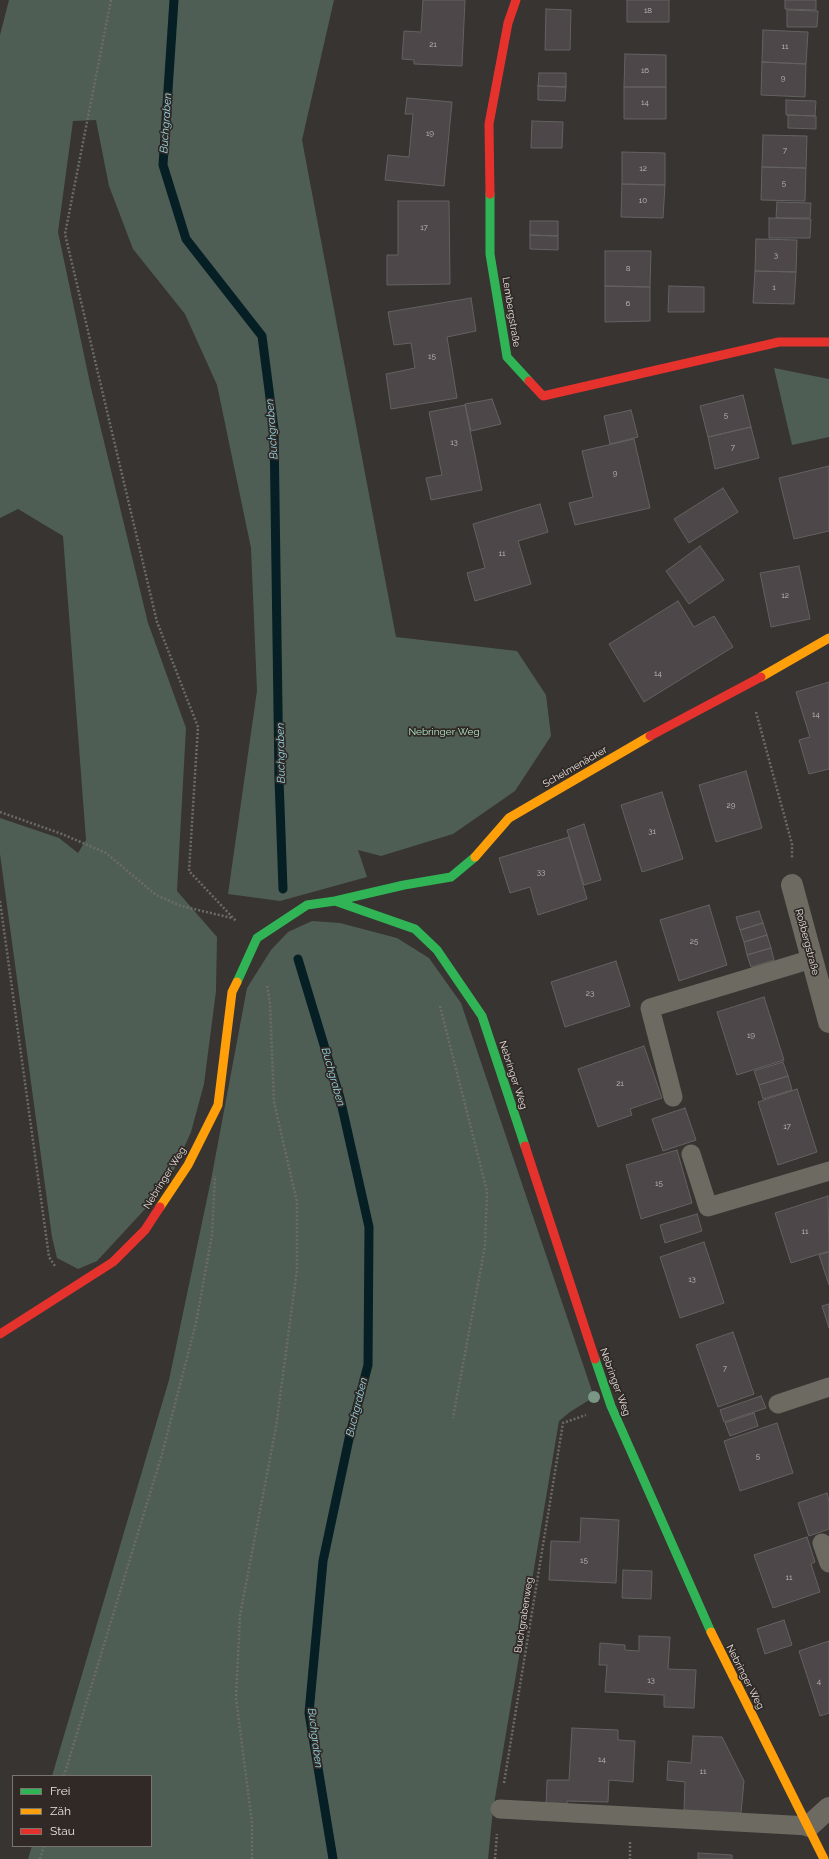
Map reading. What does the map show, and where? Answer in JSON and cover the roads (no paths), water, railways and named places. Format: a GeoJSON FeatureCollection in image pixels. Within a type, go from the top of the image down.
{"type":"FeatureCollection","features":[{"type":"Feature","properties":{"kind":"street","name":"Lembergstraße"},"geometry":{"type":"LineString","coordinates":[[516,0],[508,23],[489,124],[490,254],[507,357],[543,396],[779,342],[829,342]]}},
{"type":"Feature","properties":{"kind":"street","name":"Schelmenäcker"},"geometry":{"type":"LineString","coordinates":[[335,901],[404,885],[451,877],[473,860],[509,818],[670,724],[748,684],[829,638]]}},
{"type":"Feature","properties":{"kind":"street","name":"Roßbergstraße"},"geometry":{"type":"LineString","coordinates":[[792,885],[829,1022]]}},
{"type":"Feature","properties":{"kind":"street","name":"Nebringer Weg"},"geometry":{"type":"LineString","coordinates":[[0,1334],[113,1262],[145,1230],[188,1165],[218,1105],[232,992],[257,938],[307,905],[335,901],[414,929],[437,950],[482,1016],[611,1406],[712,1634],[809,1826],[824,1859]]}},
{"type":"Feature","properties":{"kind":"street"},"geometry":{"type":"LineString","coordinates":[[809,1826],[829,1808]]}},
{"type":"Feature","properties":{"kind":"lane"},"geometry":{"type":"LineString","coordinates":[[673,1097],[650,1008],[812,959]]}},
{"type":"Feature","properties":{"kind":"lane"},"geometry":{"type":"LineString","coordinates":[[691,1154],[708,1207],[829,1171]]}},
{"type":"Feature","properties":{"kind":"lane"},"geometry":{"type":"LineString","coordinates":[[778,1404],[829,1387]]}},
{"type":"Feature","properties":{"kind":"lane"},"geometry":{"type":"LineString","coordinates":[[822,1543],[829,1563]]}},
{"type":"Feature","properties":{"kind":"lane"},"geometry":{"type":"LineString","coordinates":[[500,1809],[809,1826]]}},
{"type":"Feature","properties":{"kind":"waterway","name":"Buchgraben"},"geometry":{"type":"LineString","coordinates":[[174,0],[163,165],[186,239],[262,336],[274,429],[279,779],[283,889]]}},
{"type":"Feature","properties":{"kind":"waterway","name":"Buchgraben"},"geometry":{"type":"LineString","coordinates":[[298,959],[340,1098],[369,1227],[368,1365],[350,1434],[323,1561],[309,1713],[333,1859]]}}]}
